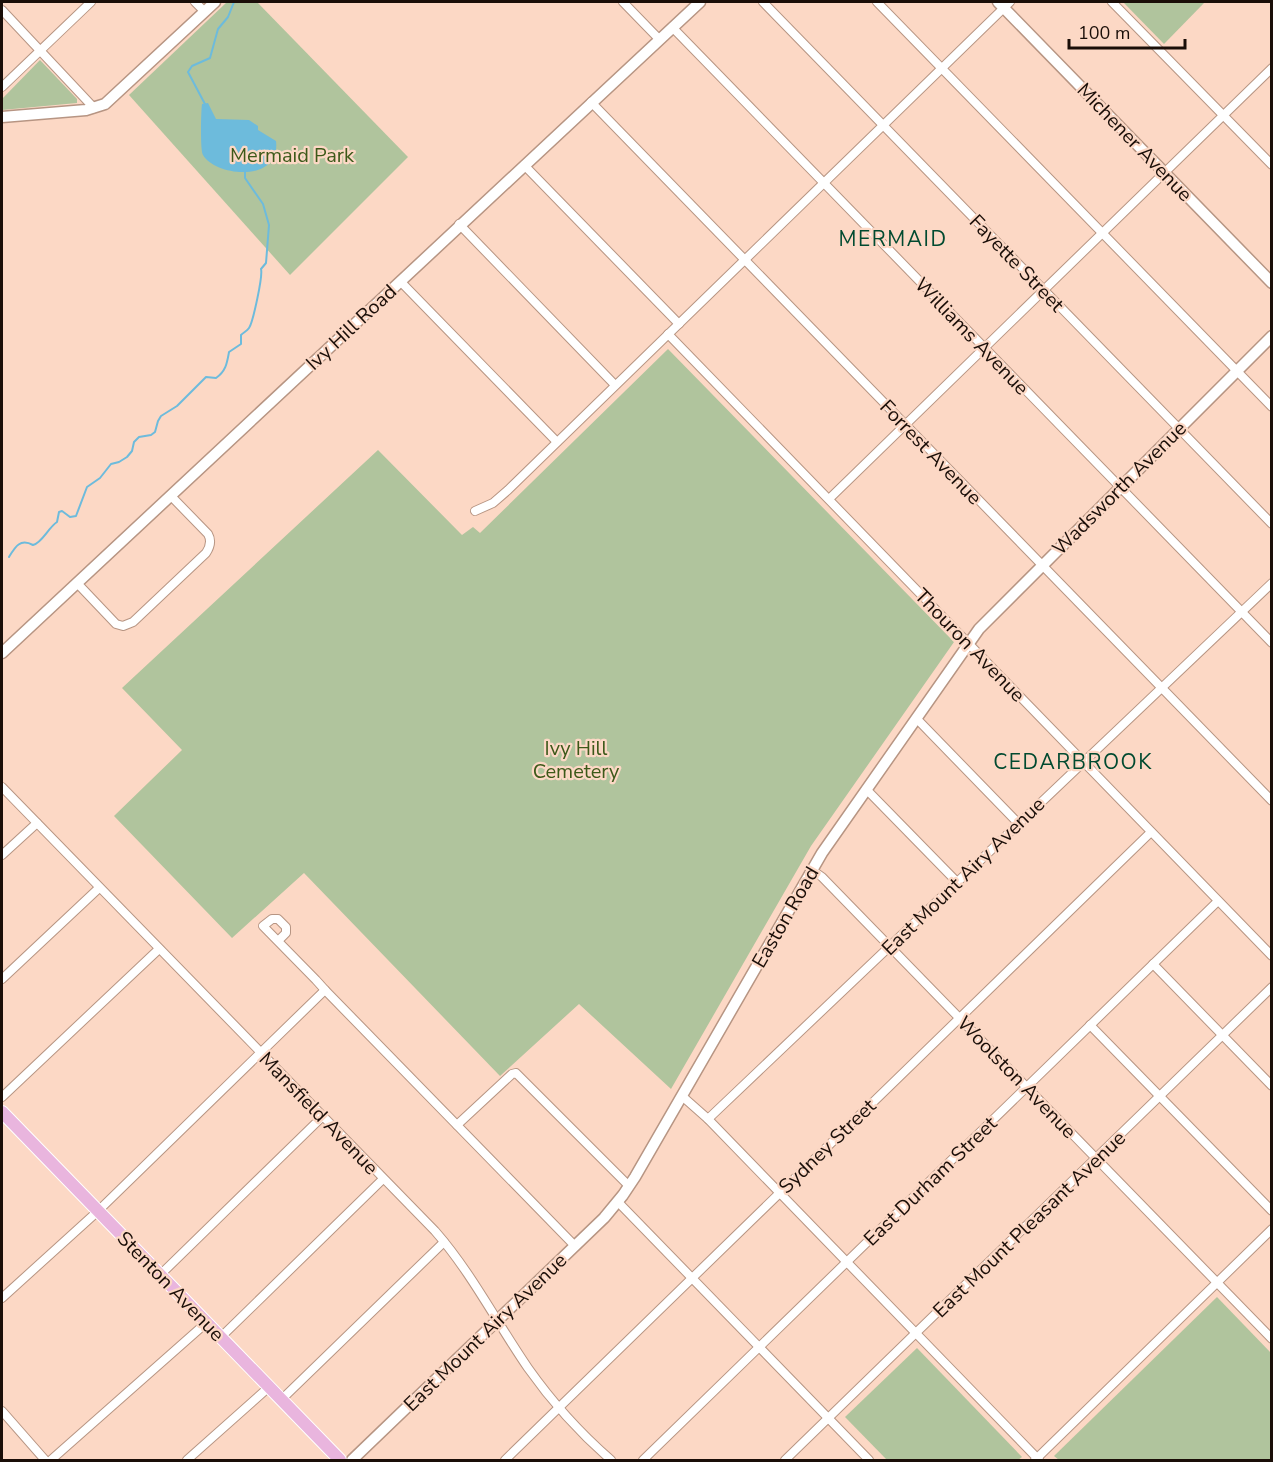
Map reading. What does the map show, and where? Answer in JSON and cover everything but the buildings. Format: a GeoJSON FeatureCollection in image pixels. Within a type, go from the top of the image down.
{"type":"FeatureCollection","features":[{"type":"Feature","properties":{"kind":"main road"},"geometry":{"type":"LineString","coordinates":[[2,117],[94,108],[111,99],[215,2]]}},
{"type":"Feature","properties":{"kind":"main road","name":"Ivy Hill Road"},"geometry":{"type":"LineString","coordinates":[[2,653],[459,224],[700,2]]}},
{"type":"Feature","properties":{"kind":"main road","name":"Michener Avenue"},"geometry":{"type":"LineString","coordinates":[[1004,4],[1272,283]]}},
{"type":"Feature","properties":{"kind":"main road","name":"Wadsworth Avenue"},"geometry":{"type":"LineString","coordinates":[[969,643],[986,622],[1042,565],[1272,336]]}},
{"type":"Feature","properties":{"kind":"main road","name":"Easton Road"},"geometry":{"type":"LineString","coordinates":[[618,1202],[812,870],[969,643]]}},
{"type":"Feature","properties":{"kind":"main road","name":"Stenton Avenue"},"geometry":{"type":"LineString","coordinates":[[2,1113],[340,1461]]}},
{"type":"Feature","properties":{"kind":"main road","name":"East Mount Airy Avenue"},"geometry":{"type":"LineString","coordinates":[[352,1461],[618,1202]]}},
{"type":"Feature","properties":{"kind":"street"},"geometry":{"type":"LineString","coordinates":[[2,87],[91,2]]}},
{"type":"Feature","properties":{"kind":"street"},"geometry":{"type":"LineString","coordinates":[[195,2],[204,11]]}},
{"type":"Feature","properties":{"kind":"street"},"geometry":{"type":"LineString","coordinates":[[623,2],[659,39]]}},
{"type":"Feature","properties":{"kind":"street","name":"Fayette Street"},"geometry":{"type":"LineString","coordinates":[[763,2],[1272,524]]}},
{"type":"Feature","properties":{"kind":"street"},"geometry":{"type":"LineString","coordinates":[[876,2],[1272,407]]}},
{"type":"Feature","properties":{"kind":"street"},"geometry":{"type":"LineString","coordinates":[[1112,2],[1272,165]]}},
{"type":"Feature","properties":{"kind":"street"},"geometry":{"type":"LineString","coordinates":[[475,511],[493,503],[557,442],[942,68],[1004,4]]}},
{"type":"Feature","properties":{"kind":"street"},"geometry":{"type":"LineString","coordinates":[[2,10],[94,108]]}},
{"type":"Feature","properties":{"kind":"street","name":"Williams Avenue"},"geometry":{"type":"LineString","coordinates":[[672,27],[1272,644]]}},
{"type":"Feature","properties":{"kind":"street"},"geometry":{"type":"LineString","coordinates":[[829,499],[1272,68]]}},
{"type":"Feature","properties":{"kind":"street","name":"Forrest Avenue"},"geometry":{"type":"LineString","coordinates":[[591,102],[1272,801]]}},
{"type":"Feature","properties":{"kind":"street"},"geometry":{"type":"LineString","coordinates":[[524,165],[679,324]]}},
{"type":"Feature","properties":{"kind":"street"},"geometry":{"type":"LineString","coordinates":[[459,224],[615,386]]}},
{"type":"Feature","properties":{"kind":"street"},"geometry":{"type":"LineString","coordinates":[[400,281],[557,442]]}},
{"type":"Feature","properties":{"kind":"street","name":"Thouron Avenue"},"geometry":{"type":"LineString","coordinates":[[668,334],[1272,956]]}},
{"type":"Feature","properties":{"kind":"street"},"geometry":{"type":"LineString","coordinates":[[77,583],[116,624],[123,626],[133,622],[210,547],[211,540],[208,534],[171,496]]}},
{"type":"Feature","properties":{"kind":"street","name":"East Mount Airy Avenue"},"geometry":{"type":"LineString","coordinates":[[708,1119],[1272,583]]}},
{"type":"Feature","properties":{"kind":"street"},"geometry":{"type":"LineString","coordinates":[[916,718],[1018,823]]}},
{"type":"Feature","properties":{"kind":"street","name":"Mansfield Avenue"},"geometry":{"type":"LineString","coordinates":[[2,787],[444,1242],[533,1375],[586,1439],[611,1461]]}},
{"type":"Feature","properties":{"kind":"street"},"geometry":{"type":"LineString","coordinates":[[866,789],[957,882]]}},
{"type":"Feature","properties":{"kind":"street"},"geometry":{"type":"LineString","coordinates":[[2,855],[37,823]]}},
{"type":"Feature","properties":{"kind":"street","name":"Sydney Street"},"geometry":{"type":"LineString","coordinates":[[505,1461],[1151,832]]}},
{"type":"Feature","properties":{"kind":"street","name":"Woolston Avenue"},"geometry":{"type":"LineString","coordinates":[[812,870],[822,877],[1272,1339]]}},
{"type":"Feature","properties":{"kind":"street"},"geometry":{"type":"LineString","coordinates":[[2,979],[99,888]]}},
{"type":"Feature","properties":{"kind":"street","name":"East Durham Street"},"geometry":{"type":"LineString","coordinates":[[643,1461],[1218,901]]}},
{"type":"Feature","properties":{"kind":"street"},"geometry":{"type":"LineString","coordinates":[[278,941],[286,933],[284,924],[278,919],[272,919],[263,926],[575,1246]]}},
{"type":"Feature","properties":{"kind":"street"},"geometry":{"type":"LineString","coordinates":[[2,1097],[159,949]]}},
{"type":"Feature","properties":{"kind":"street"},"geometry":{"type":"LineString","coordinates":[[1153,964],[1272,1086]]}},
{"type":"Feature","properties":{"kind":"street","name":"East Mount Pleasant Avenue"},"geometry":{"type":"LineString","coordinates":[[785,1461],[1272,987]]}},
{"type":"Feature","properties":{"kind":"street"},"geometry":{"type":"LineString","coordinates":[[2,1298],[98,1211],[325,990]]}},
{"type":"Feature","properties":{"kind":"street"},"geometry":{"type":"LineString","coordinates":[[1090,1025],[1272,1211]]}},
{"type":"Feature","properties":{"kind":"street"},"geometry":{"type":"LineString","coordinates":[[457,1125],[516,1073],[629,1186]]}},
{"type":"Feature","properties":{"kind":"street"},"geometry":{"type":"LineString","coordinates":[[682,1096],[708,1119],[1037,1460],[1272,1229]]}},
{"type":"Feature","properties":{"kind":"street"},"geometry":{"type":"LineString","coordinates":[[160,1275],[322,1116]]}},
{"type":"Feature","properties":{"kind":"street"},"geometry":{"type":"LineString","coordinates":[[220,1337],[383,1179]]}},
{"type":"Feature","properties":{"kind":"street"},"geometry":{"type":"LineString","coordinates":[[618,1202],[869,1461]]}},
{"type":"Feature","properties":{"kind":"street"},"geometry":{"type":"LineString","coordinates":[[281,1400],[444,1242]]}},
{"type":"Feature","properties":{"kind":"street"},"geometry":{"type":"LineString","coordinates":[[51,1461],[206,1323]]}},
{"type":"Feature","properties":{"kind":"street"},"geometry":{"type":"LineString","coordinates":[[187,1461],[269,1387]]}},
{"type":"Feature","properties":{"kind":"street"},"geometry":{"type":"LineString","coordinates":[[2,1411],[45,1461]]}},
{"type":"Feature","properties":{"kind":"green space","name":"Mermaid Park"},"geometry":{"type":"Polygon","coordinates":[[[227,2],[257,2],[408,157],[290,275],[129,95],[227,2]]]}},
{"type":"Feature","properties":{"kind":"green space"},"geometry":{"type":"Polygon","coordinates":[[[1123,2],[1205,2],[1164,44],[1123,2]]]}},
{"type":"Feature","properties":{"kind":"green space"},"geometry":{"type":"Polygon","coordinates":[[[40,60],[77,99],[77,103],[2,110],[2,99],[40,60]]]}},
{"type":"Feature","properties":{"kind":"green space","name":"Ivy Hill Cemetery"},"geometry":{"type":"Polygon","coordinates":[[[668,349],[954,642],[811,846],[671,1089],[579,1004],[500,1076],[304,873],[232,938],[114,816],[182,750],[122,688],[378,450],[462,535],[473,527],[480,533],[668,349]]]}},
{"type":"Feature","properties":{"kind":"green space"},"geometry":{"type":"Polygon","coordinates":[[[1217,1297],[1271,1353],[1271,1460],[1059,1460],[1054,1456],[1217,1297]]]}},
{"type":"Feature","properties":{"kind":"green space"},"geometry":{"type":"Polygon","coordinates":[[[917,1348],[1022,1457],[1018,1460],[887,1460],[845,1417],[917,1348]]]}},
{"type":"Feature","properties":{"kind":"water"},"geometry":{"type":"Polygon","coordinates":[[[208,103],[216,119],[249,120],[258,126],[258,130],[276,141],[275,155],[269,164],[259,170],[233,171],[221,168],[203,155],[202,104],[208,103]]]}},
{"type":"Feature","properties":{"kind":"waterway"},"geometry":{"type":"LineString","coordinates":[[206,106],[188,72],[192,66],[210,58],[218,29],[228,17],[234,2]]}},
{"type":"Feature","properties":{"kind":"waterway"},"geometry":{"type":"LineString","coordinates":[[9,557],[21,543],[36,544],[57,522],[59,512],[62,511],[70,517],[76,516],[87,487],[100,478],[111,464],[127,457],[139,437],[155,432],[161,416],[177,406],[206,377],[216,378],[222,373],[229,352],[241,344],[241,335],[249,328],[253,317],[261,269],[266,263],[269,225],[263,204],[245,178],[245,169]]}},
{"type":"Feature","properties":{"kind":"district","name":"MERMAID"},"geometry":{"type":"Point","coordinates":[893,239]}},
{"type":"Feature","properties":{"kind":"district","name":"CEDARBROOK"},"geometry":{"type":"Point","coordinates":[1073,762]}}]}
